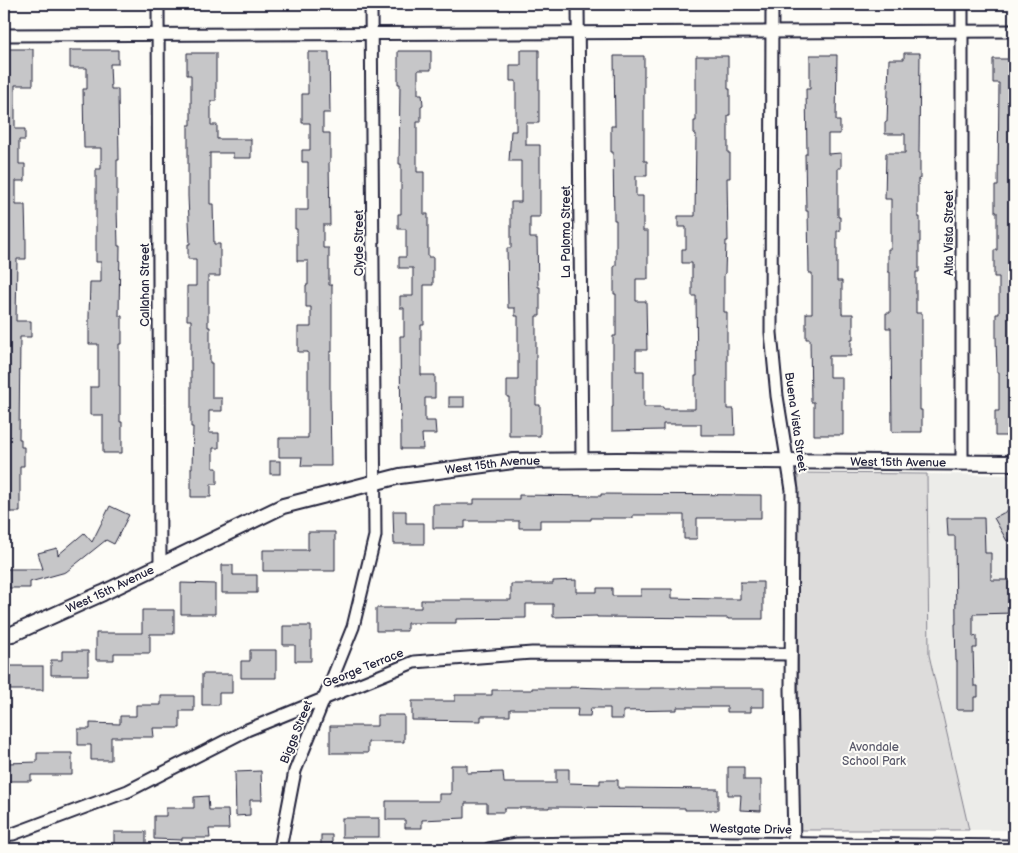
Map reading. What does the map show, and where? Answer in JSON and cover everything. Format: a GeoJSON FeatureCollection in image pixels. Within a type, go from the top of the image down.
{"type":"FeatureCollection","features":[{"type":"Feature","properties":{"kind":"street","name":"Callahan Street"},"geometry":{"type":"LineString","coordinates":[[158,4],[160,566]]}},
{"type":"Feature","properties":{"kind":"street","name":"Clyde Street"},"geometry":{"type":"LineString","coordinates":[[371,4],[374,483]]}},
{"type":"Feature","properties":{"kind":"street","name":"La Paloma Street"},"geometry":{"type":"LineString","coordinates":[[578,4],[582,460]]}},
{"type":"Feature","properties":{"kind":"street","name":"Buena Vista Street"},"geometry":{"type":"LineString","coordinates":[[772,4],[771,333],[777,396],[792,490],[791,654],[794,843]]}},
{"type":"Feature","properties":{"kind":"street","name":"Alta Vista Street"},"geometry":{"type":"LineString","coordinates":[[962,4],[962,463]]}},
{"type":"Feature","properties":{"kind":"street"},"geometry":{"type":"LineString","coordinates":[[4,34],[1014,31]]}},
{"type":"Feature","properties":{"kind":"street","name":"West 15th Avenue"},"geometry":{"type":"LineString","coordinates":[[4,636],[94,597],[283,506],[400,476],[513,461],[1014,463]]}},
{"type":"Feature","properties":{"kind":"street","name":"Biggs Street"},"geometry":{"type":"LineString","coordinates":[[280,849],[294,770],[354,627],[374,536],[374,483]]}},
{"type":"Feature","properties":{"kind":"street","name":"George Terrace"},"geometry":{"type":"LineString","coordinates":[[4,836],[128,791],[247,730],[414,662],[532,653],[791,654]]}},
{"type":"Feature","properties":{"kind":"street","name":"Westgate Drive"},"geometry":{"type":"LineString","coordinates":[[489,849],[517,844],[615,846],[794,843],[1014,846]]}},
{"type":"Feature","properties":{"kind":"shaded area"},"geometry":{"type":"Polygon","coordinates":[[[927,474],[1014,475],[1014,830],[969,830],[929,655],[927,474]]]}},
{"type":"Feature","properties":{"kind":"green space","name":"Avondale School Park"},"geometry":{"type":"Polygon","coordinates":[[[798,473],[927,474],[929,655],[969,830],[799,830],[798,473]]]}},
{"type":"Feature","properties":{"kind":"building"},"geometry":{"type":"Polygon","coordinates":[[[4,49],[33,49],[33,85],[15,85],[15,129],[25,129],[25,140],[19,140],[19,164],[25,164],[25,181],[16,181],[16,205],[25,205],[26,242],[26,259],[17,259],[16,321],[31,321],[31,337],[20,337],[19,439],[21,439],[21,447],[24,447],[24,466],[20,466],[20,512],[4,512],[4,49]]]}},
{"type":"Feature","properties":{"kind":"building"},"geometry":{"type":"Polygon","coordinates":[[[70,50],[118,50],[118,64],[110,64],[111,89],[118,89],[119,160],[117,160],[117,208],[118,246],[120,246],[119,316],[122,316],[122,344],[119,344],[119,387],[122,453],[103,453],[103,415],[90,415],[90,387],[98,387],[98,344],[89,344],[89,316],[90,282],[101,282],[101,262],[96,262],[96,169],[101,169],[101,148],[84,148],[83,89],[87,89],[87,68],[70,68],[70,50]]]}},
{"type":"Feature","properties":{"kind":"building"},"geometry":{"type":"Polygon","coordinates":[[[521,50],[539,50],[539,123],[526,123],[526,145],[540,145],[540,217],[530,217],[530,238],[537,238],[538,287],[540,287],[540,316],[536,316],[536,405],[540,405],[540,436],[509,436],[509,397],[507,397],[507,380],[518,380],[518,316],[515,316],[515,308],[508,308],[507,248],[511,248],[511,202],[521,202],[521,161],[509,161],[511,131],[516,131],[516,81],[510,81],[510,65],[521,65],[521,50]]]}},
{"type":"Feature","properties":{"kind":"building"},"geometry":{"type":"Polygon","coordinates":[[[398,51],[431,51],[431,70],[418,70],[418,94],[422,94],[423,105],[421,106],[421,122],[417,122],[417,172],[424,172],[424,214],[428,214],[428,257],[433,257],[433,285],[424,285],[424,325],[421,325],[421,375],[435,375],[435,398],[425,398],[425,421],[435,421],[436,434],[422,434],[423,449],[401,449],[400,336],[404,336],[404,308],[400,308],[400,296],[413,296],[413,268],[399,268],[399,257],[406,257],[406,229],[398,229],[398,214],[401,214],[401,164],[399,164],[400,84],[398,84],[398,51]]]}},
{"type":"Feature","properties":{"kind":"building"},"geometry":{"type":"Polygon","coordinates":[[[308,52],[329,52],[330,113],[323,113],[323,133],[330,133],[330,225],[323,225],[323,248],[329,248],[329,285],[332,285],[332,352],[330,352],[331,466],[301,466],[302,457],[279,457],[279,438],[308,438],[308,352],[298,352],[298,327],[311,327],[311,307],[306,307],[308,261],[297,261],[295,210],[308,210],[308,162],[302,162],[302,150],[310,150],[310,123],[302,123],[302,94],[308,94],[308,52]]]}},
{"type":"Feature","properties":{"kind":"building"},"geometry":{"type":"Polygon","coordinates":[[[187,53],[216,53],[216,101],[211,101],[211,125],[217,125],[217,139],[251,139],[251,158],[233,158],[233,153],[210,153],[210,204],[213,204],[214,244],[220,244],[220,276],[208,276],[208,327],[210,327],[212,398],[222,398],[222,411],[209,411],[209,433],[219,433],[219,448],[213,448],[213,468],[217,468],[217,484],[211,484],[211,497],[191,497],[193,427],[191,427],[191,320],[187,320],[187,286],[196,286],[196,259],[188,259],[188,244],[190,244],[188,125],[191,125],[191,75],[187,75],[187,53]]]}},
{"type":"Feature","properties":{"kind":"building"},"geometry":{"type":"Polygon","coordinates":[[[904,53],[920,53],[920,179],[918,179],[918,217],[920,217],[920,242],[919,272],[916,272],[916,313],[922,313],[920,410],[922,410],[922,432],[892,432],[891,328],[886,328],[886,313],[890,313],[888,249],[891,249],[891,199],[885,199],[886,153],[905,153],[905,134],[885,134],[889,59],[904,59],[904,53]]]}},
{"type":"Feature","properties":{"kind":"building"},"geometry":{"type":"Polygon","coordinates":[[[810,55],[837,55],[836,121],[840,121],[840,134],[828,134],[828,154],[841,153],[841,168],[838,168],[838,217],[840,217],[840,231],[837,231],[837,281],[842,281],[842,314],[853,314],[853,340],[851,340],[851,356],[829,356],[829,377],[842,377],[843,435],[814,435],[814,402],[811,402],[810,339],[806,339],[806,313],[812,313],[812,273],[809,273],[805,154],[807,154],[806,89],[810,89],[810,55]]]}},
{"type":"Feature","properties":{"kind":"building"},"geometry":{"type":"Polygon","coordinates":[[[614,56],[644,56],[644,161],[647,161],[647,176],[636,176],[636,196],[643,196],[643,231],[648,231],[648,279],[636,279],[636,301],[646,301],[647,350],[636,350],[636,371],[644,371],[644,407],[695,409],[695,376],[697,376],[696,296],[692,296],[692,263],[682,263],[682,249],[686,249],[686,227],[678,227],[678,216],[695,216],[696,134],[694,134],[694,121],[696,121],[696,56],[728,56],[730,115],[728,115],[728,153],[730,153],[730,178],[727,178],[728,241],[726,241],[724,274],[724,312],[727,312],[727,409],[734,409],[735,435],[701,435],[701,424],[663,424],[663,430],[612,431],[613,336],[616,336],[614,266],[616,266],[616,220],[614,220],[613,152],[611,152],[611,126],[615,126],[614,56]]]}},
{"type":"Feature","properties":{"kind":"building"},"geometry":{"type":"Polygon","coordinates":[[[993,59],[1014,59],[1014,436],[995,436],[995,411],[999,411],[996,314],[999,314],[999,277],[994,277],[994,250],[997,250],[995,186],[998,186],[999,83],[993,83],[993,59]]]}},
{"type":"Feature","properties":{"kind":"building"},"geometry":{"type":"Polygon","coordinates":[[[449,397],[464,397],[464,407],[449,407],[449,397]]]}},
{"type":"Feature","properties":{"kind":"building"},"geometry":{"type":"Polygon","coordinates":[[[270,461],[280,461],[280,474],[270,474],[270,461]]]}},
{"type":"Feature","properties":{"kind":"building"},"geometry":{"type":"Polygon","coordinates":[[[601,494],[761,495],[761,518],[697,518],[697,539],[684,539],[684,515],[633,515],[633,518],[591,518],[591,520],[540,520],[540,528],[519,528],[519,521],[465,521],[465,528],[433,528],[433,504],[474,504],[474,499],[519,499],[519,495],[601,496],[601,494]]]}},
{"type":"Feature","properties":{"kind":"building"},"geometry":{"type":"Polygon","coordinates":[[[110,506],[129,515],[114,544],[106,540],[66,572],[30,582],[30,588],[4,588],[4,569],[43,569],[38,553],[57,548],[58,555],[84,533],[92,542],[110,506]]]}},
{"type":"Feature","properties":{"kind":"building"},"geometry":{"type":"Polygon","coordinates":[[[1014,507],[1014,537],[1007,541],[994,518],[1014,507]]]}},
{"type":"Feature","properties":{"kind":"building"},"geometry":{"type":"Polygon","coordinates":[[[393,511],[406,511],[406,523],[424,523],[424,544],[394,544],[393,511]]]}},
{"type":"Feature","properties":{"kind":"building"},"geometry":{"type":"Polygon","coordinates":[[[947,518],[984,518],[985,553],[991,553],[991,580],[1014,580],[1014,613],[973,614],[973,637],[977,636],[977,648],[973,648],[974,686],[978,686],[978,697],[974,697],[974,710],[957,710],[955,536],[948,536],[947,518]]]}},
{"type":"Feature","properties":{"kind":"building"},"geometry":{"type":"Polygon","coordinates":[[[308,532],[335,532],[335,571],[263,571],[263,550],[308,550],[308,532]]]}},
{"type":"Feature","properties":{"kind":"building"},"geometry":{"type":"Polygon","coordinates":[[[222,565],[233,565],[233,575],[257,575],[257,593],[222,593],[222,565]]]}},
{"type":"Feature","properties":{"kind":"building"},"geometry":{"type":"Polygon","coordinates":[[[576,580],[576,592],[597,592],[597,588],[612,588],[612,596],[641,596],[641,589],[672,589],[672,598],[718,599],[740,599],[740,582],[763,582],[763,619],[553,617],[553,604],[526,604],[526,618],[456,619],[456,623],[407,623],[407,631],[376,631],[376,608],[421,608],[421,600],[511,600],[511,584],[553,584],[553,581],[576,580]]]}},
{"type":"Feature","properties":{"kind":"building"},"geometry":{"type":"Polygon","coordinates":[[[181,583],[215,584],[215,614],[181,614],[181,583]]]}},
{"type":"Feature","properties":{"kind":"building"},"geometry":{"type":"Polygon","coordinates":[[[142,610],[174,610],[174,634],[150,634],[150,653],[114,653],[114,660],[96,660],[96,633],[142,633],[142,610]]]}},
{"type":"Feature","properties":{"kind":"building"},"geometry":{"type":"Polygon","coordinates":[[[283,626],[311,626],[311,661],[295,661],[295,645],[283,645],[283,626]]]}},
{"type":"Feature","properties":{"kind":"building"},"geometry":{"type":"Polygon","coordinates":[[[250,650],[276,650],[276,678],[241,678],[241,661],[250,661],[250,650]]]}},
{"type":"Feature","properties":{"kind":"building"},"geometry":{"type":"Polygon","coordinates":[[[62,651],[88,651],[88,675],[51,675],[51,660],[62,660],[62,651]]]}},
{"type":"Feature","properties":{"kind":"building"},"geometry":{"type":"Polygon","coordinates":[[[10,666],[43,666],[43,690],[10,690],[10,666]]]}},
{"type":"Feature","properties":{"kind":"building"},"geometry":{"type":"Polygon","coordinates":[[[202,674],[232,674],[232,693],[219,693],[219,705],[202,705],[202,674]]]}},
{"type":"Feature","properties":{"kind":"building"},"geometry":{"type":"Polygon","coordinates":[[[570,687],[603,689],[764,688],[764,707],[751,707],[751,712],[727,712],[727,707],[677,707],[677,710],[623,711],[623,719],[610,719],[610,708],[591,708],[590,716],[577,716],[578,709],[510,709],[510,716],[481,716],[481,721],[412,720],[412,701],[455,701],[455,695],[492,695],[492,690],[532,690],[532,688],[570,687]]]}},
{"type":"Feature","properties":{"kind":"building"},"geometry":{"type":"Polygon","coordinates":[[[161,696],[194,696],[194,711],[180,711],[180,728],[153,728],[154,737],[111,737],[111,760],[91,760],[91,745],[78,745],[78,729],[90,729],[90,723],[120,724],[120,716],[136,716],[136,705],[161,705],[161,696]]]}},
{"type":"Feature","properties":{"kind":"building"},"geometry":{"type":"Polygon","coordinates":[[[377,715],[404,715],[404,742],[368,742],[368,753],[330,753],[330,726],[377,726],[377,715]]]}},
{"type":"Feature","properties":{"kind":"building"},"geometry":{"type":"Polygon","coordinates":[[[37,753],[72,753],[72,775],[31,775],[31,781],[4,781],[4,767],[7,767],[7,763],[37,762],[37,753]]]}},
{"type":"Feature","properties":{"kind":"building"},"geometry":{"type":"Polygon","coordinates":[[[451,765],[467,765],[467,773],[503,772],[504,783],[556,783],[556,769],[569,769],[569,783],[600,784],[600,780],[618,780],[618,788],[718,789],[718,810],[549,807],[504,808],[504,812],[487,812],[487,803],[465,803],[465,818],[422,820],[422,828],[405,828],[405,820],[386,820],[386,801],[439,801],[439,794],[451,794],[451,765]]]}},
{"type":"Feature","properties":{"kind":"building"},"geometry":{"type":"Polygon","coordinates":[[[728,767],[744,767],[744,780],[761,780],[761,811],[740,810],[741,795],[728,795],[728,767]]]}},
{"type":"Feature","properties":{"kind":"building"},"geometry":{"type":"Polygon","coordinates":[[[261,771],[262,800],[250,800],[250,815],[236,816],[235,772],[261,771]]]}},
{"type":"Feature","properties":{"kind":"building"},"geometry":{"type":"Polygon","coordinates":[[[208,796],[209,810],[228,810],[229,829],[209,829],[210,838],[154,839],[154,816],[166,816],[166,808],[194,808],[194,797],[208,796]]]}},
{"type":"Feature","properties":{"kind":"building"},"geometry":{"type":"Polygon","coordinates":[[[342,818],[379,818],[379,837],[342,837],[342,818]]]}},
{"type":"Feature","properties":{"kind":"building"},"geometry":{"type":"Polygon","coordinates":[[[114,832],[146,832],[146,849],[114,849],[114,832]]]}},
{"type":"Feature","properties":{"kind":"building"},"geometry":{"type":"Polygon","coordinates":[[[321,835],[332,835],[332,849],[321,849],[321,835]]]}}]}
